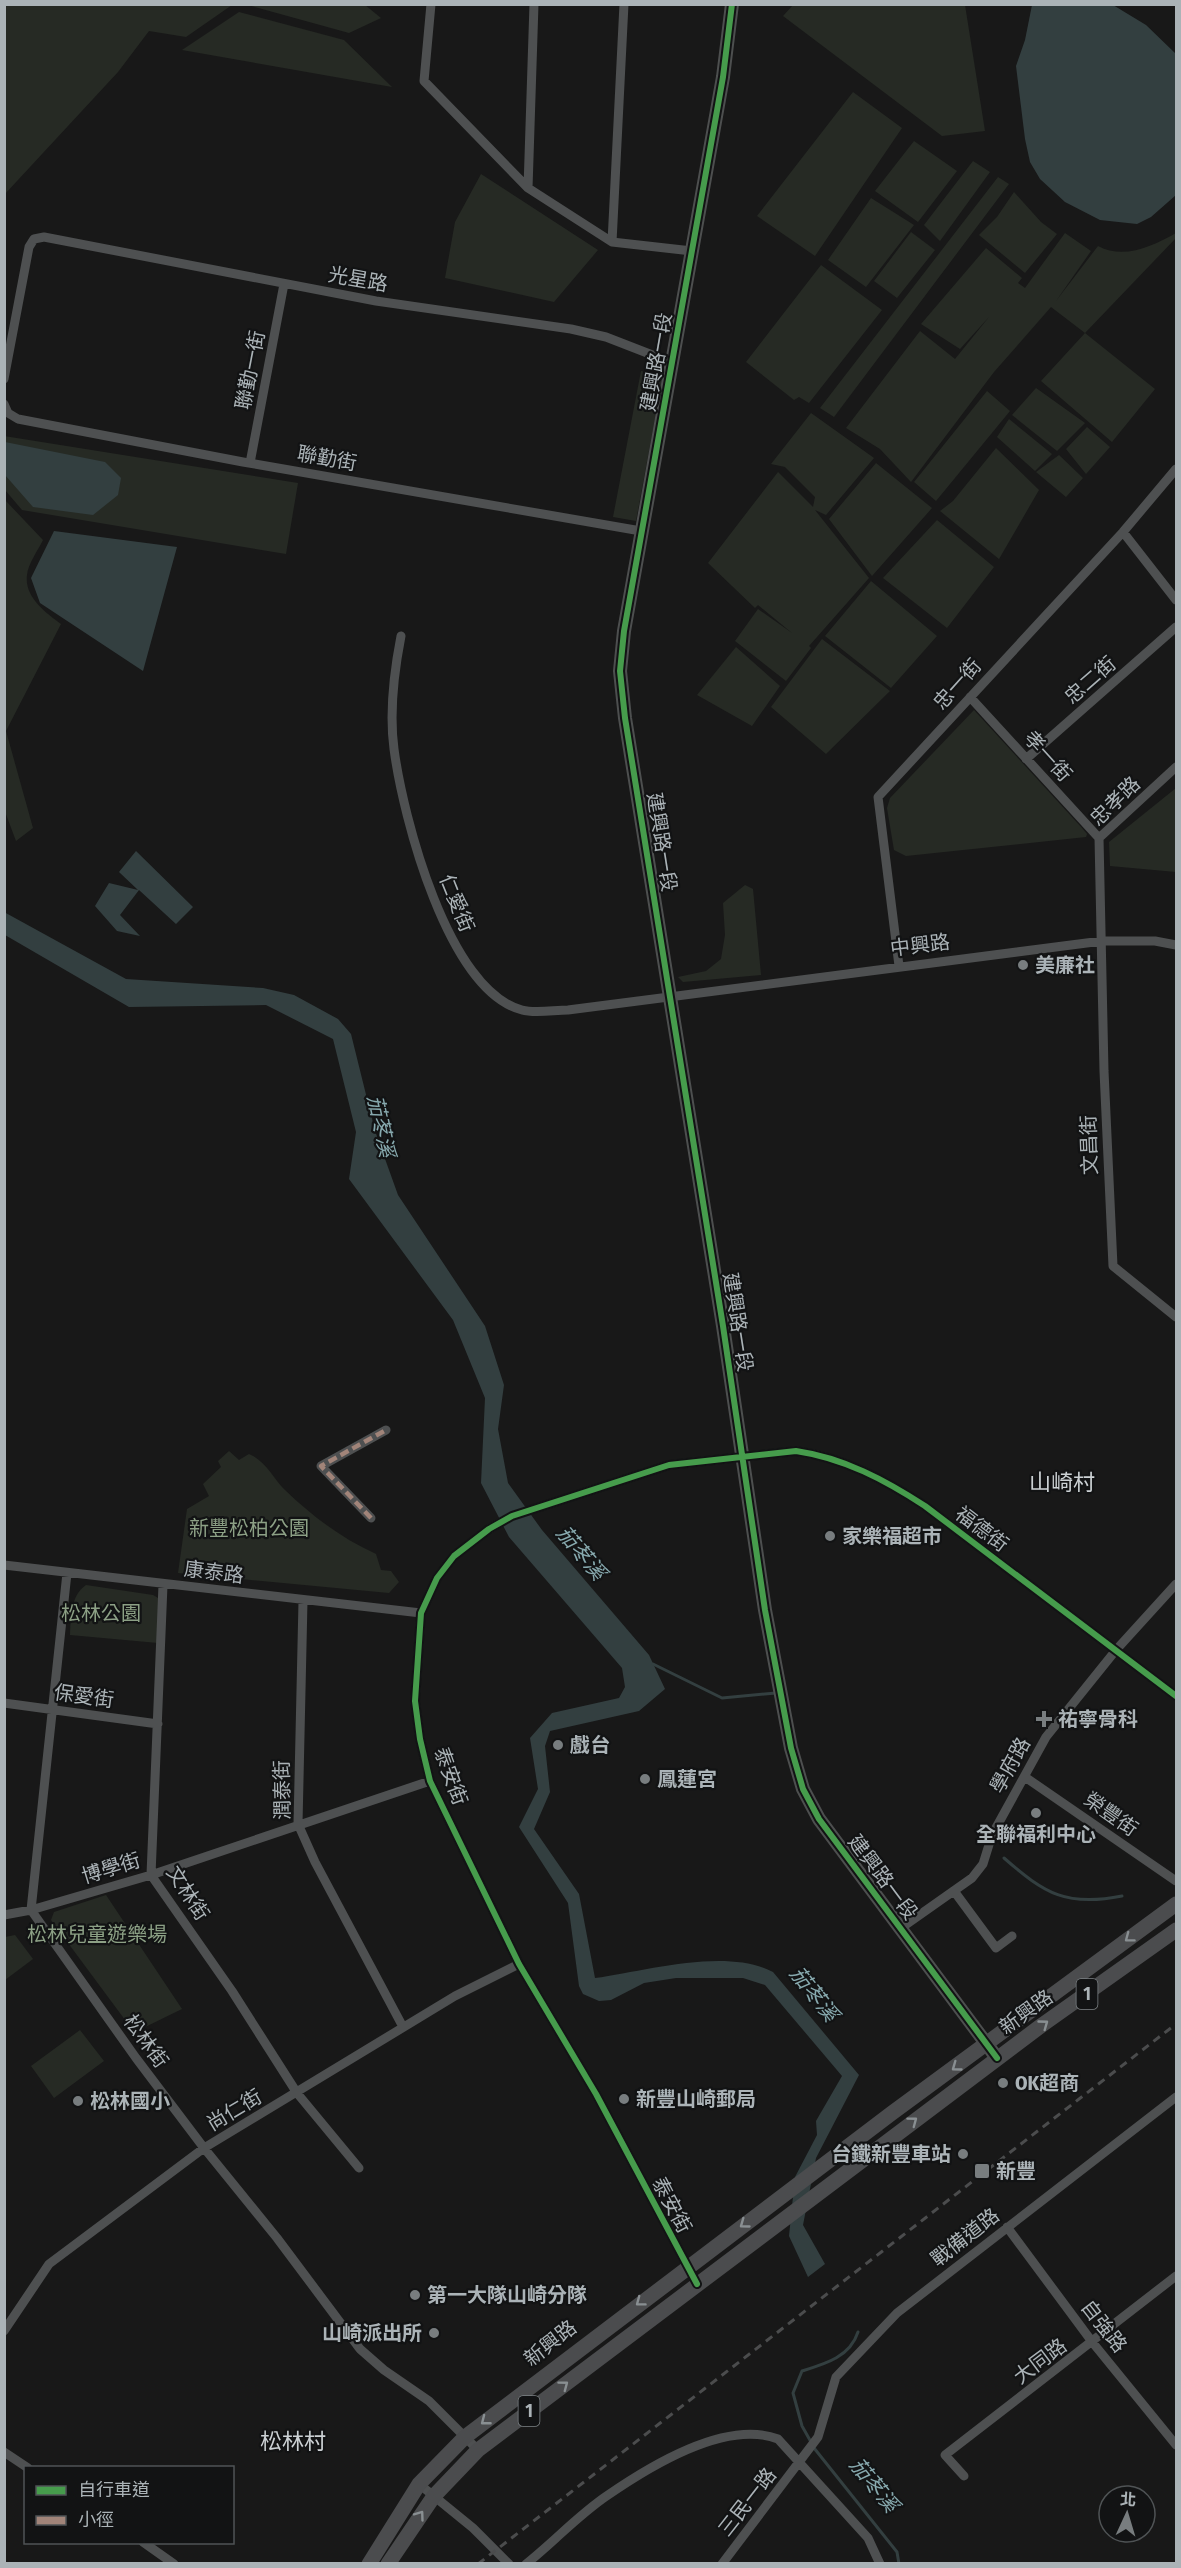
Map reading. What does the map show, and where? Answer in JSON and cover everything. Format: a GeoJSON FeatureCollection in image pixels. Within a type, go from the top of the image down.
{"type":"FeatureCollection","features":[{"type":"Feature","properties":{"kind":"main road","name":"新興路"},"geometry":{"type":"LineString","coordinates":[[369,2564],[404,2504],[419,2484],[465,2437],[686,2267],[1176,1904]]}},
{"type":"Feature","properties":{"kind":"main road","name":"新興路"},"geometry":{"type":"LineString","coordinates":[[388,2564],[434,2496],[478,2450],[998,2058],[1176,1930]]}},
{"type":"Feature","properties":{"kind":"street"},"geometry":{"type":"LineString","coordinates":[[431,4],[424,81],[528,188],[612,242],[692,251]]}},
{"type":"Feature","properties":{"kind":"street"},"geometry":{"type":"LineString","coordinates":[[528,188],[534,4]]}},
{"type":"Feature","properties":{"kind":"street"},"geometry":{"type":"LineString","coordinates":[[612,242],[624,4]]}},
{"type":"Feature","properties":{"kind":"street","name":"建興路一段"},"geometry":{"type":"LineString","coordinates":[[732,4],[723,77],[641,531],[620,671],[668,996],[723,1326],[741,1456],[791,1748],[803,1789],[819,1819],[998,2058]]}},
{"type":"Feature","properties":{"kind":"street","name":"光星路"},"geometry":{"type":"LineString","coordinates":[[4,380],[29,247],[34,239],[44,237],[376,301],[571,329],[606,337],[673,363]]}},
{"type":"Feature","properties":{"kind":"street","name":"聯勤一街"},"geometry":{"type":"LineString","coordinates":[[250,463],[284,284]]}},
{"type":"Feature","properties":{"kind":"street","name":"聯勤街"},"geometry":{"type":"LineString","coordinates":[[6,408],[18,418],[250,463],[641,531]]}},
{"type":"Feature","properties":{"kind":"street","name":"忠一街"},"geometry":{"type":"LineString","coordinates":[[899,966],[878,797],[1052,606],[1124,532],[1176,469]]}},
{"type":"Feature","properties":{"kind":"street"},"geometry":{"type":"LineString","coordinates":[[1124,532],[1176,600]]}},
{"type":"Feature","properties":{"kind":"street","name":"忠二街"},"geometry":{"type":"LineString","coordinates":[[1026,759],[1176,627]]}},
{"type":"Feature","properties":{"kind":"street","name":"仁愛街"},"geometry":{"type":"LineString","coordinates":[[401,636],[392,719],[398,770],[419,855],[438,908],[470,972],[485,989],[522,1010],[568,1010],[668,996]]}},
{"type":"Feature","properties":{"kind":"street","name":"孝一街"},"geometry":{"type":"LineString","coordinates":[[970,697],[1099,838]]}},
{"type":"Feature","properties":{"kind":"street","name":"忠孝路"},"geometry":{"type":"LineString","coordinates":[[1102,941],[1099,838],[1176,767]]}},
{"type":"Feature","properties":{"kind":"street","name":"中興路"},"geometry":{"type":"LineString","coordinates":[[668,996],[1102,941],[1155,941],[1176,945]]}},
{"type":"Feature","properties":{"kind":"street","name":"文昌街"},"geometry":{"type":"LineString","coordinates":[[1102,941],[1104,1071],[1113,1266],[1176,1317]]}},
{"type":"Feature","properties":{"kind":"street"},"geometry":{"type":"LineString","coordinates":[[371,1518],[321,1466],[386,1430]]}},
{"type":"Feature","properties":{"kind":"street","name":"福德街"},"geometry":{"type":"LineString","coordinates":[[741,1456],[796,1451],[814,1454],[888,1482],[925,1506],[1176,1696]]}},
{"type":"Feature","properties":{"kind":"street","name":"泰安街"},"geometry":{"type":"LineString","coordinates":[[697,2284],[596,2094],[519,1964],[430,1781],[420,1739],[415,1701],[420,1613],[437,1578],[454,1556],[489,1529],[540,1506],[669,1465],[741,1456]]}},
{"type":"Feature","properties":{"kind":"street","name":"康泰路"},"geometry":{"type":"LineString","coordinates":[[4,1565],[420,1613]]}},
{"type":"Feature","properties":{"kind":"street"},"geometry":{"type":"LineString","coordinates":[[31,1911],[67,1573]]}},
{"type":"Feature","properties":{"kind":"street","name":"學府路"},"geometry":{"type":"LineString","coordinates":[[901,1928],[972,1878],[983,1864],[992,1835],[1046,1737],[1116,1650],[1176,1584]]}},
{"type":"Feature","properties":{"kind":"street","name":"文林街"},"geometry":{"type":"LineString","coordinates":[[163,1585],[151,1875],[232,1991],[297,2093],[359,2168]]}},
{"type":"Feature","properties":{"kind":"street","name":"潤泰街"},"geometry":{"type":"LineString","coordinates":[[303,1601],[298,1824],[362,1953],[403,2027]]}},
{"type":"Feature","properties":{"kind":"street","name":"保愛街"},"geometry":{"type":"LineString","coordinates":[[4,1703],[158,1724]]}},
{"type":"Feature","properties":{"kind":"street","name":"榮豐街"},"geometry":{"type":"LineString","coordinates":[[1025,1777],[1176,1881]]}},
{"type":"Feature","properties":{"kind":"street","name":"博學街"},"geometry":{"type":"LineString","coordinates":[[4,1916],[31,1911],[151,1875],[430,1781]]}},
{"type":"Feature","properties":{"kind":"street"},"geometry":{"type":"LineString","coordinates":[[954,1891],[996,1948],[1012,1936]]}},
{"type":"Feature","properties":{"kind":"street","name":"松林街"},"geometry":{"type":"LineString","coordinates":[[31,1911],[204,2148],[277,2238],[360,2349],[384,2370],[429,2401],[478,2450]]}},
{"type":"Feature","properties":{"kind":"street","name":"尚仁街"},"geometry":{"type":"LineString","coordinates":[[4,2331],[49,2264],[204,2148],[403,2027],[463,1992],[519,1964]]}},
{"type":"Feature","properties":{"kind":"street","name":"戰備道路"},"geometry":{"type":"LineString","coordinates":[[801,2462],[818,2437],[836,2378],[897,2313],[1176,2097]]}},
{"type":"Feature","properties":{"kind":"street","name":"自強路"},"geometry":{"type":"LineString","coordinates":[[1007,2227],[1093,2343],[1176,2445]]}},
{"type":"Feature","properties":{"kind":"street","name":"大同路"},"geometry":{"type":"LineString","coordinates":[[964,2476],[945,2455],[1093,2343],[1176,2276]]}},
{"type":"Feature","properties":{"kind":"street"},"geometry":{"type":"LineString","coordinates":[[526,2564],[608,2495],[680,2453],[706,2443],[736,2436],[765,2434],[778,2439],[801,2462],[868,2538],[880,2564]]}},
{"type":"Feature","properties":{"kind":"street"},"geometry":{"type":"LineString","coordinates":[[4,2452],[25,2466]]}},
{"type":"Feature","properties":{"kind":"street","name":"三民一路"},"geometry":{"type":"LineString","coordinates":[[722,2564],[801,2462]]}},
{"type":"Feature","properties":{"kind":"street"},"geometry":{"type":"LineString","coordinates":[[419,2484],[481,2535],[509,2564]]}},
{"type":"Feature","properties":{"kind":"street"},"geometry":{"type":"LineString","coordinates":[[146,2544],[174,2564]]}},
{"type":"Feature","properties":{"kind":"green space"},"geometry":{"type":"Polygon","coordinates":[[[5,4],[232,5],[186,37],[149,31],[118,72],[5,194],[5,4]]]}},
{"type":"Feature","properties":{"kind":"green space"},"geometry":{"type":"Polygon","coordinates":[[[248,5],[365,5],[381,18],[349,33],[248,5]]]}},
{"type":"Feature","properties":{"kind":"green space"},"geometry":{"type":"Polygon","coordinates":[[[793,5],[965,5],[985,131],[942,136],[783,16],[793,5]]]}},
{"type":"Feature","properties":{"kind":"green space"},"geometry":{"type":"Polygon","coordinates":[[[239,12],[344,40],[392,87],[182,50],[239,12]]]}},
{"type":"Feature","properties":{"kind":"green space"},"geometry":{"type":"Polygon","coordinates":[[[853,92],[902,128],[815,256],[757,216],[853,92]]]}},
{"type":"Feature","properties":{"kind":"green space"},"geometry":{"type":"Polygon","coordinates":[[[914,141],[957,171],[918,222],[875,191],[914,141]]]}},
{"type":"Feature","properties":{"kind":"green space"},"geometry":{"type":"Polygon","coordinates":[[[973,161],[990,172],[940,241],[924,225],[973,161]]]}},
{"type":"Feature","properties":{"kind":"green space"},"geometry":{"type":"Polygon","coordinates":[[[481,174],[598,250],[554,302],[445,278],[455,222],[481,174]]]}},
{"type":"Feature","properties":{"kind":"green space"},"geometry":{"type":"Polygon","coordinates":[[[998,177],[1009,184],[834,417],[820,408],[998,177]]]}},
{"type":"Feature","properties":{"kind":"green space"},"geometry":{"type":"Polygon","coordinates":[[[1014,192],[1041,222],[1057,234],[1025,273],[979,235],[997,217],[1014,192]]]}},
{"type":"Feature","properties":{"kind":"green space"},"geometry":{"type":"Polygon","coordinates":[[[871,198],[914,225],[866,287],[828,260],[871,198]]]}},
{"type":"Feature","properties":{"kind":"green space"},"geometry":{"type":"Polygon","coordinates":[[[911,232],[935,250],[897,298],[874,281],[911,232]]]}},
{"type":"Feature","properties":{"kind":"green space"},"geometry":{"type":"Polygon","coordinates":[[[1065,233],[1091,251],[1056,301],[1098,246],[1118,252],[1138,250],[1176,233],[1176,238],[1085,333],[1051,307],[994,372],[911,482],[880,449],[846,428],[920,331],[955,359],[989,317],[960,349],[921,324],[986,248],[1022,278],[1018,283],[1025,288],[1065,233]]]}},
{"type":"Feature","properties":{"kind":"green space"},"geometry":{"type":"Polygon","coordinates":[[[821,265],[882,310],[809,403],[799,397],[794,400],[746,362],[821,265]]]}},
{"type":"Feature","properties":{"kind":"green space"},"geometry":{"type":"Polygon","coordinates":[[[1085,333],[1155,389],[1112,442],[1041,381],[1085,333]]]}},
{"type":"Feature","properties":{"kind":"green space"},"geometry":{"type":"Polygon","coordinates":[[[641,371],[663,375],[636,521],[613,517],[641,371]]]}},
{"type":"Feature","properties":{"kind":"green space"},"geometry":{"type":"Polygon","coordinates":[[[1036,388],[1085,423],[1057,451],[1012,415],[1036,388]]]}},
{"type":"Feature","properties":{"kind":"green space"},"geometry":{"type":"Polygon","coordinates":[[[987,391],[1010,411],[936,501],[914,482],[987,391]]]}},
{"type":"Feature","properties":{"kind":"green space"},"geometry":{"type":"Polygon","coordinates":[[[811,413],[874,458],[826,515],[815,510],[869,578],[809,646],[811,648],[786,681],[735,641],[758,609],[792,633],[758,605],[755,608],[708,563],[778,472],[813,507],[815,497],[785,467],[771,464],[811,413]]]}},
{"type":"Feature","properties":{"kind":"green space"},"geometry":{"type":"Polygon","coordinates":[[[1009,419],[1052,454],[1035,471],[997,437],[1009,419]]]}},
{"type":"Feature","properties":{"kind":"green space"},"geometry":{"type":"Polygon","coordinates":[[[1087,427],[1110,447],[1086,474],[1066,449],[1087,427]]]}},
{"type":"Feature","properties":{"kind":"green space"},"geometry":{"type":"Polygon","coordinates":[[[4,436],[298,483],[286,554],[22,510],[5,490],[4,436]]]}},
{"type":"Feature","properties":{"kind":"green space"},"geometry":{"type":"Polygon","coordinates":[[[996,448],[1039,490],[999,559],[940,511],[953,501],[996,448]]]}},
{"type":"Feature","properties":{"kind":"green space"},"geometry":{"type":"Polygon","coordinates":[[[1059,455],[1083,478],[1066,497],[1036,472],[1059,455]]]}},
{"type":"Feature","properties":{"kind":"green space"},"geometry":{"type":"Polygon","coordinates":[[[876,463],[932,508],[872,576],[829,519],[876,463]]]}},
{"type":"Feature","properties":{"kind":"green space"},"geometry":{"type":"Polygon","coordinates":[[[5,500],[43,540],[29,566],[27,583],[37,604],[61,624],[6,731],[33,828],[16,841],[4,809],[5,500]]]}},
{"type":"Feature","properties":{"kind":"green space"},"geometry":{"type":"Polygon","coordinates":[[[937,520],[994,567],[947,628],[883,578],[937,520]]]}},
{"type":"Feature","properties":{"kind":"green space"},"geometry":{"type":"Polygon","coordinates":[[[871,581],[937,636],[891,688],[825,636],[871,581]]]}},
{"type":"Feature","properties":{"kind":"green space"},"geometry":{"type":"Polygon","coordinates":[[[822,639],[890,691],[826,754],[771,707],[822,639]]]}},
{"type":"Feature","properties":{"kind":"green space"},"geometry":{"type":"Polygon","coordinates":[[[736,647],[780,686],[752,726],[697,695],[736,647]]]}},
{"type":"Feature","properties":{"kind":"green space"},"geometry":{"type":"Polygon","coordinates":[[[974,710],[1082,828],[1087,834],[1086,837],[906,856],[894,850],[887,808],[890,798],[974,710]]]}},
{"type":"Feature","properties":{"kind":"green space"},"geometry":{"type":"Polygon","coordinates":[[[1176,788],[1176,872],[1110,866],[1109,842],[1176,788]]]}},
{"type":"Feature","properties":{"kind":"green space"},"geometry":{"type":"Polygon","coordinates":[[[745,885],[753,889],[761,975],[683,982],[678,977],[706,971],[721,959],[725,935],[723,903],[745,885]]]}},
{"type":"Feature","properties":{"kind":"green space","name":"新豐松柏公園"},"geometry":{"type":"Polygon","coordinates":[[[229,1451],[239,1460],[249,1454],[260,1460],[285,1490],[306,1509],[339,1534],[376,1554],[381,1570],[391,1571],[399,1582],[389,1593],[178,1573],[187,1509],[209,1496],[203,1484],[221,1467],[218,1461],[229,1451]]]}},
{"type":"Feature","properties":{"kind":"green space","name":"松林公園"},"geometry":{"type":"Polygon","coordinates":[[[86,1585],[153,1595],[158,1598],[158,1643],[70,1635],[74,1601],[86,1585]]]}},
{"type":"Feature","properties":{"kind":"green space","name":"松林兒童遊樂場"},"geometry":{"type":"Polygon","coordinates":[[[106,1895],[182,2009],[139,2030],[131,2028],[51,1920],[54,1912],[106,1895]]]}},
{"type":"Feature","properties":{"kind":"green space"},"geometry":{"type":"Polygon","coordinates":[[[15,1935],[33,1959],[5,1980],[5,1937],[15,1935]]]}},
{"type":"Feature","properties":{"kind":"green space"},"geometry":{"type":"Polygon","coordinates":[[[80,2030],[104,2061],[54,2098],[31,2066],[80,2030]]]}},
{"type":"Feature","properties":{"kind":"shaded area"},"geometry":{"type":"Polygon","coordinates":[[[1032,5],[1113,5],[1146,25],[1176,54],[1176,195],[1151,217],[1137,224],[1100,220],[1065,202],[1040,179],[1030,162],[1016,66],[1025,40],[1032,5]]]}},
{"type":"Feature","properties":{"kind":"shaded area"},"geometry":{"type":"Polygon","coordinates":[[[5,442],[105,462],[121,478],[118,495],[93,515],[33,507],[5,475],[5,442]]]}},
{"type":"Feature","properties":{"kind":"shaded area"},"geometry":{"type":"Polygon","coordinates":[[[54,531],[177,547],[143,671],[40,603],[31,578],[54,531]]]}},
{"type":"Feature","properties":{"kind":"shaded area"},"geometry":{"type":"Polygon","coordinates":[[[136,851],[193,907],[176,924],[139,890],[120,915],[140,936],[117,931],[95,906],[109,883],[138,890],[119,872],[136,851]]]}},
{"type":"Feature","properties":{"kind":"shaded area","name":"茄苳溪"},"geometry":{"type":"Polygon","coordinates":[[[4,912],[126,979],[263,988],[294,995],[338,1019],[351,1034],[375,1131],[398,1195],[485,1326],[504,1385],[498,1429],[508,1483],[542,1530],[649,1655],[665,1689],[639,1711],[550,1731],[545,1746],[550,1792],[534,1829],[579,1894],[595,1978],[661,1966],[710,1961],[733,1961],[754,1965],[773,1972],[859,2075],[816,2158],[803,2225],[825,2264],[808,2277],[789,2236],[795,2177],[817,2135],[816,2121],[842,2076],[765,1985],[743,1978],[676,1978],[644,1983],[611,2000],[599,2001],[583,1994],[579,1986],[568,1903],[519,1827],[538,1789],[530,1738],[552,1713],[619,1698],[625,1687],[622,1668],[509,1537],[481,1483],[485,1398],[453,1320],[349,1179],[356,1132],[333,1039],[266,1005],[129,1007],[5,935],[4,912]]]}},
{"type":"Feature","properties":{"kind":"waterway"},"geometry":{"type":"LineString","coordinates":[[653,1664],[722,1698],[776,1693]]}},
{"type":"Feature","properties":{"kind":"waterway"},"geometry":{"type":"LineString","coordinates":[[1004,1858],[1032,1881],[1058,1895],[1086,1900],[1122,1896]]}},
{"type":"Feature","properties":{"kind":"waterway","name":"茄苳溪"},"geometry":{"type":"LineString","coordinates":[[811,2442],[802,2426],[793,2393],[802,2371],[836,2358],[849,2348],[858,2332]]}},
{"type":"Feature","properties":{"kind":"waterway","name":"茄苳溪"},"geometry":{"type":"LineString","coordinates":[[814,2448],[897,2552],[899,2564]]}},
{"type":"Feature","properties":{"kind":"railway"},"geometry":{"type":"LineString","coordinates":[[478,2564],[1176,2024]]}},
{"type":"Feature","properties":{"kind":"marked path"},"geometry":{"type":"LineString","coordinates":[[371,1518],[321,1466],[386,1430]]}},
{"type":"Feature","properties":{"kind":"cycle path"},"geometry":{"type":"LineString","coordinates":[[732,4],[723,77],[624,631],[620,671],[625,718],[723,1326],[765,1610],[791,1748],[803,1789],[819,1819],[997,2058]]}},
{"type":"Feature","properties":{"kind":"cycle path"},"geometry":{"type":"LineString","coordinates":[[697,2284],[596,2094],[519,1964],[430,1781],[420,1739],[415,1701],[421,1613],[437,1578],[454,1556],[489,1529],[512,1516],[669,1465],[796,1451],[814,1454],[864,1471],[925,1506],[1176,1696]]}},
{"type":"Feature","properties":{"kind":"place","name":"美廉社"},"geometry":{"type":"Point","coordinates":[1023,965]}},
{"type":"Feature","properties":{"kind":"place","name":"家樂福超市"},"geometry":{"type":"Point","coordinates":[830,1536]}},
{"type":"Feature","properties":{"kind":"place","name":"祐寧骨科"},"geometry":{"type":"Point","coordinates":[1044,1719]}},
{"type":"Feature","properties":{"kind":"place","name":"戲台"},"geometry":{"type":"Point","coordinates":[558,1745]}},
{"type":"Feature","properties":{"kind":"place","name":"鳳蓮宮"},"geometry":{"type":"Point","coordinates":[645,1779]}},
{"type":"Feature","properties":{"kind":"place","name":"全聯福利中心"},"geometry":{"type":"Point","coordinates":[1036,1813]}},
{"type":"Feature","properties":{"kind":"place","name":"OK超商"},"geometry":{"type":"Point","coordinates":[1003,2083]}},
{"type":"Feature","properties":{"kind":"place","name":"新豐山崎郵局"},"geometry":{"type":"Point","coordinates":[624,2099]}},
{"type":"Feature","properties":{"kind":"place","name":"松林國小"},"geometry":{"type":"Point","coordinates":[78,2101]}},
{"type":"Feature","properties":{"kind":"place","name":"台鐵新豐車站"},"geometry":{"type":"Point","coordinates":[963,2154]}},
{"type":"Feature","properties":{"kind":"place","name":"新豐"},"geometry":{"type":"Point","coordinates":[982,2171]}},
{"type":"Feature","properties":{"kind":"place","name":"第一大隊山崎分隊"},"geometry":{"type":"Point","coordinates":[415,2295]}},
{"type":"Feature","properties":{"kind":"place","name":"山崎派出所"},"geometry":{"type":"Point","coordinates":[434,2333]}},
{"type":"Feature","properties":{"kind":"district","name":"山崎村"},"geometry":{"type":"Point","coordinates":[1062,1482]}},
{"type":"Feature","properties":{"kind":"district","name":"松林村"},"geometry":{"type":"Point","coordinates":[293,2441]}}]}
